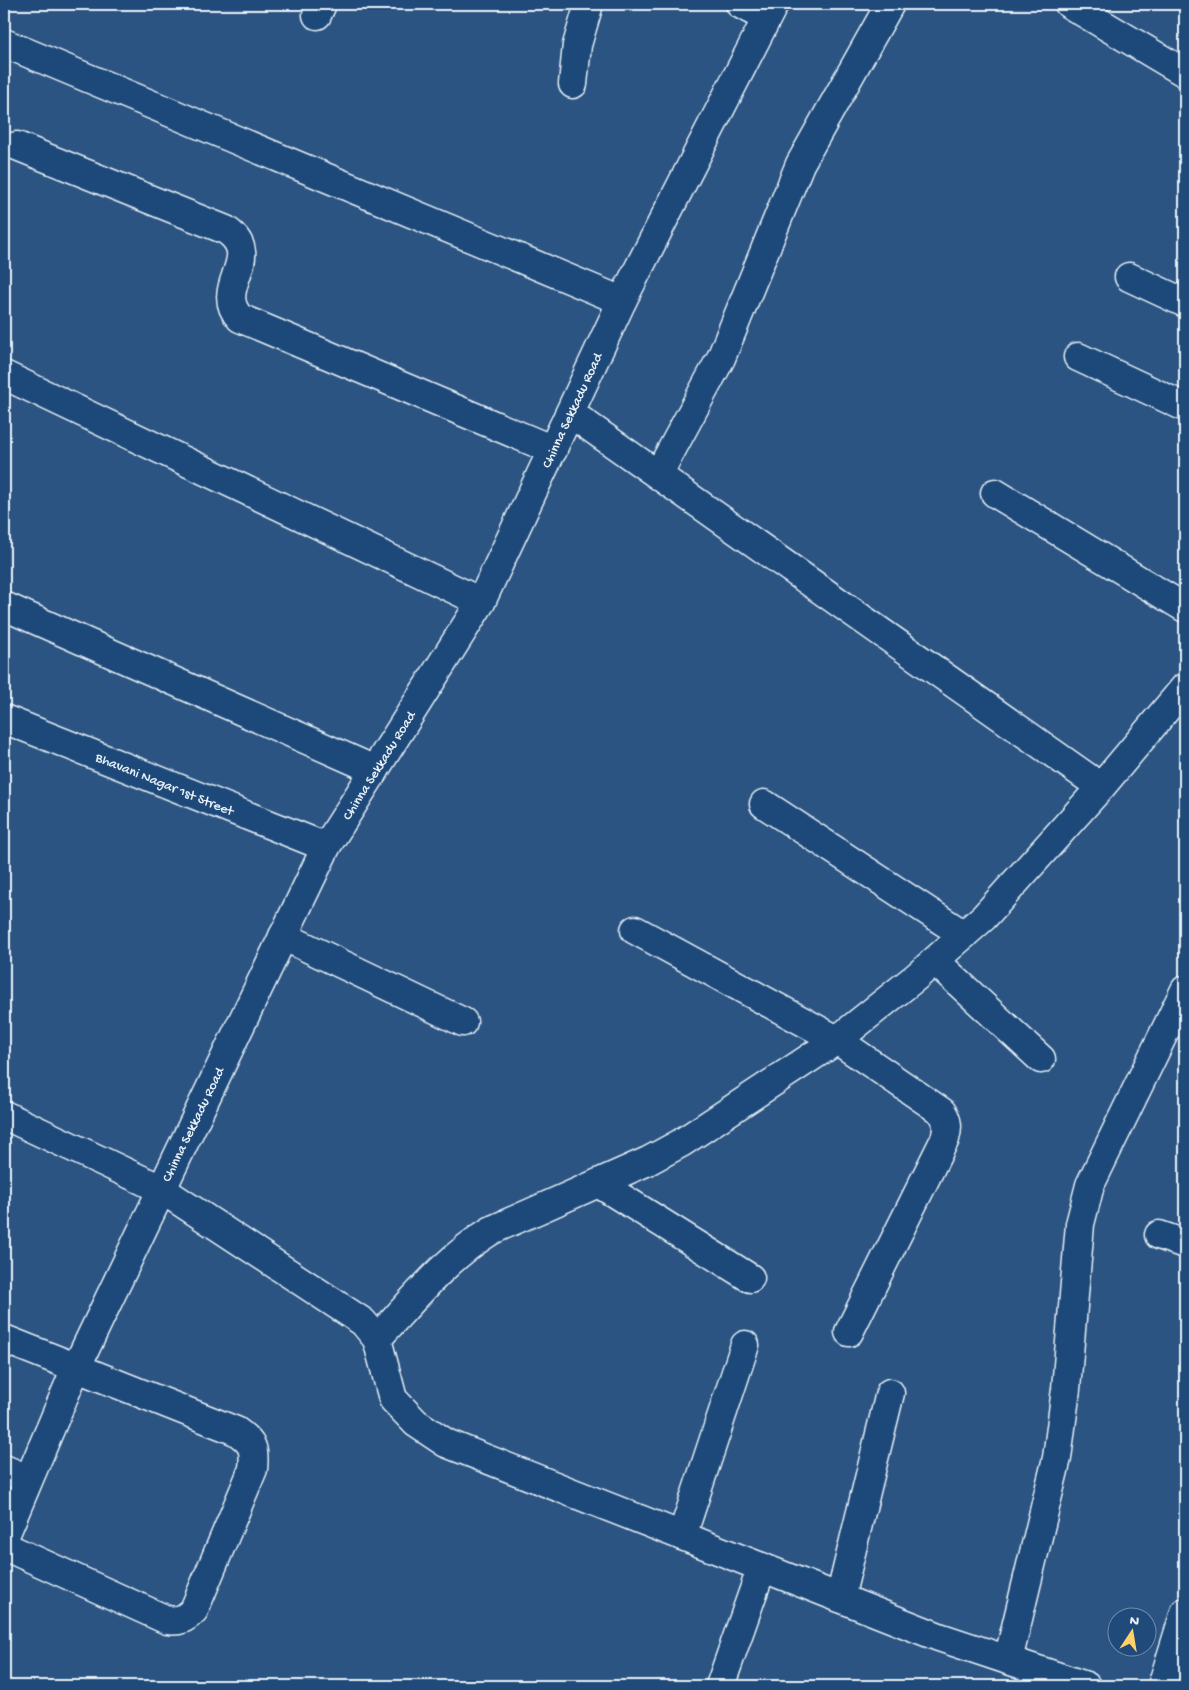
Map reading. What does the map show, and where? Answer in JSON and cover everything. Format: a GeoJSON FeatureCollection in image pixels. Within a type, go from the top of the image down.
{"type":"FeatureCollection","features":[{"type":"Feature","properties":{"kind":"street"},"geometry":{"type":"LineString","coordinates":[[573,84],[577,45],[589,4]]}},
{"type":"Feature","properties":{"kind":"street"},"geometry":{"type":"LineString","coordinates":[[740,4],[770,11]]}},
{"type":"Feature","properties":{"kind":"street"},"geometry":{"type":"LineString","coordinates":[[658,475],[721,358],[800,164],[890,4]]}},
{"type":"Feature","properties":{"kind":"street"},"geometry":{"type":"LineString","coordinates":[[1069,4],[1185,73]]}},
{"type":"Feature","properties":{"kind":"street","name":"Chinna Sekkadu Road"},"geometry":{"type":"LineString","coordinates":[[4,1538],[16,1474],[76,1368],[326,847],[481,602],[622,301],[770,11]]}},
{"type":"Feature","properties":{"kind":"street"},"geometry":{"type":"LineString","coordinates":[[4,44],[622,301]]}},
{"type":"Feature","properties":{"kind":"street"},"geometry":{"type":"LineString","coordinates":[[17,146],[226,230],[237,238],[241,247],[241,260],[230,300],[233,310],[240,318],[552,450]]}},
{"type":"Feature","properties":{"kind":"street"},"geometry":{"type":"LineString","coordinates":[[1129,277],[1185,303]]}},
{"type":"Feature","properties":{"kind":"street"},"geometry":{"type":"LineString","coordinates":[[1078,357],[1185,407]]}},
{"type":"Feature","properties":{"kind":"street"},"geometry":{"type":"LineString","coordinates":[[4,375],[481,602]]}},
{"type":"Feature","properties":{"kind":"street"},"geometry":{"type":"LineString","coordinates":[[570,413],[1102,787]]}},
{"type":"Feature","properties":{"kind":"street"},"geometry":{"type":"LineString","coordinates":[[995,493],[1185,608]]}},
{"type":"Feature","properties":{"kind":"street"},"geometry":{"type":"LineString","coordinates":[[4,606],[375,770]]}},
{"type":"Feature","properties":{"kind":"street"},"geometry":{"type":"LineString","coordinates":[[377,1338],[448,1263],[471,1243],[492,1230],[598,1183],[681,1143],[837,1040],[935,961],[984,917],[1102,787],[1185,687]]}},
{"type":"Feature","properties":{"kind":"street","name":"Bhavani Nagar 1st Street"},"geometry":{"type":"LineString","coordinates":[[4,719],[326,847]]}},
{"type":"Feature","properties":{"kind":"street"},"geometry":{"type":"LineString","coordinates":[[764,804],[964,935]]}},
{"type":"Feature","properties":{"kind":"street"},"geometry":{"type":"LineString","coordinates":[[635,930],[837,1040],[942,1112],[947,1120],[948,1130],[849,1332]]}},
{"type":"Feature","properties":{"kind":"street"},"geometry":{"type":"LineString","coordinates":[[283,936],[463,1022]]}},
{"type":"Feature","properties":{"kind":"street"},"geometry":{"type":"LineString","coordinates":[[935,961],[1041,1059]]}},
{"type":"Feature","properties":{"kind":"street"},"geometry":{"type":"LineString","coordinates":[[1008,1660],[1057,1458],[1066,1389],[1083,1207],[1090,1186],[1178,1023],[1185,990]]}},
{"type":"Feature","properties":{"kind":"street"},"geometry":{"type":"LineString","coordinates":[[4,1115],[161,1188],[363,1322],[377,1338],[393,1399],[416,1422],[446,1443],[939,1637],[1008,1660],[1058,1682],[1086,1686]]}},
{"type":"Feature","properties":{"kind":"street"},"geometry":{"type":"LineString","coordinates":[[598,1183],[750,1278]]}},
{"type":"Feature","properties":{"kind":"street"},"geometry":{"type":"LineString","coordinates":[[1159,1235],[1185,1244]]}},
{"type":"Feature","properties":{"kind":"street"},"geometry":{"type":"LineString","coordinates":[[4,1339],[236,1431],[248,1440],[255,1453],[254,1469],[194,1610],[186,1618],[178,1622],[167,1620],[4,1546]]}},
{"type":"Feature","properties":{"kind":"street"},"geometry":{"type":"LineString","coordinates":[[682,1536],[745,1345]]}},
{"type":"Feature","properties":{"kind":"street"},"geometry":{"type":"LineString","coordinates":[[840,1598],[890,1393]]}},
{"type":"Feature","properties":{"kind":"street"},"geometry":{"type":"LineString","coordinates":[[720,1686],[762,1567]]}},
{"type":"Feature","properties":{"kind":"street"},"geometry":{"type":"LineString","coordinates":[[1162,1686],[1185,1612]]}}]}
